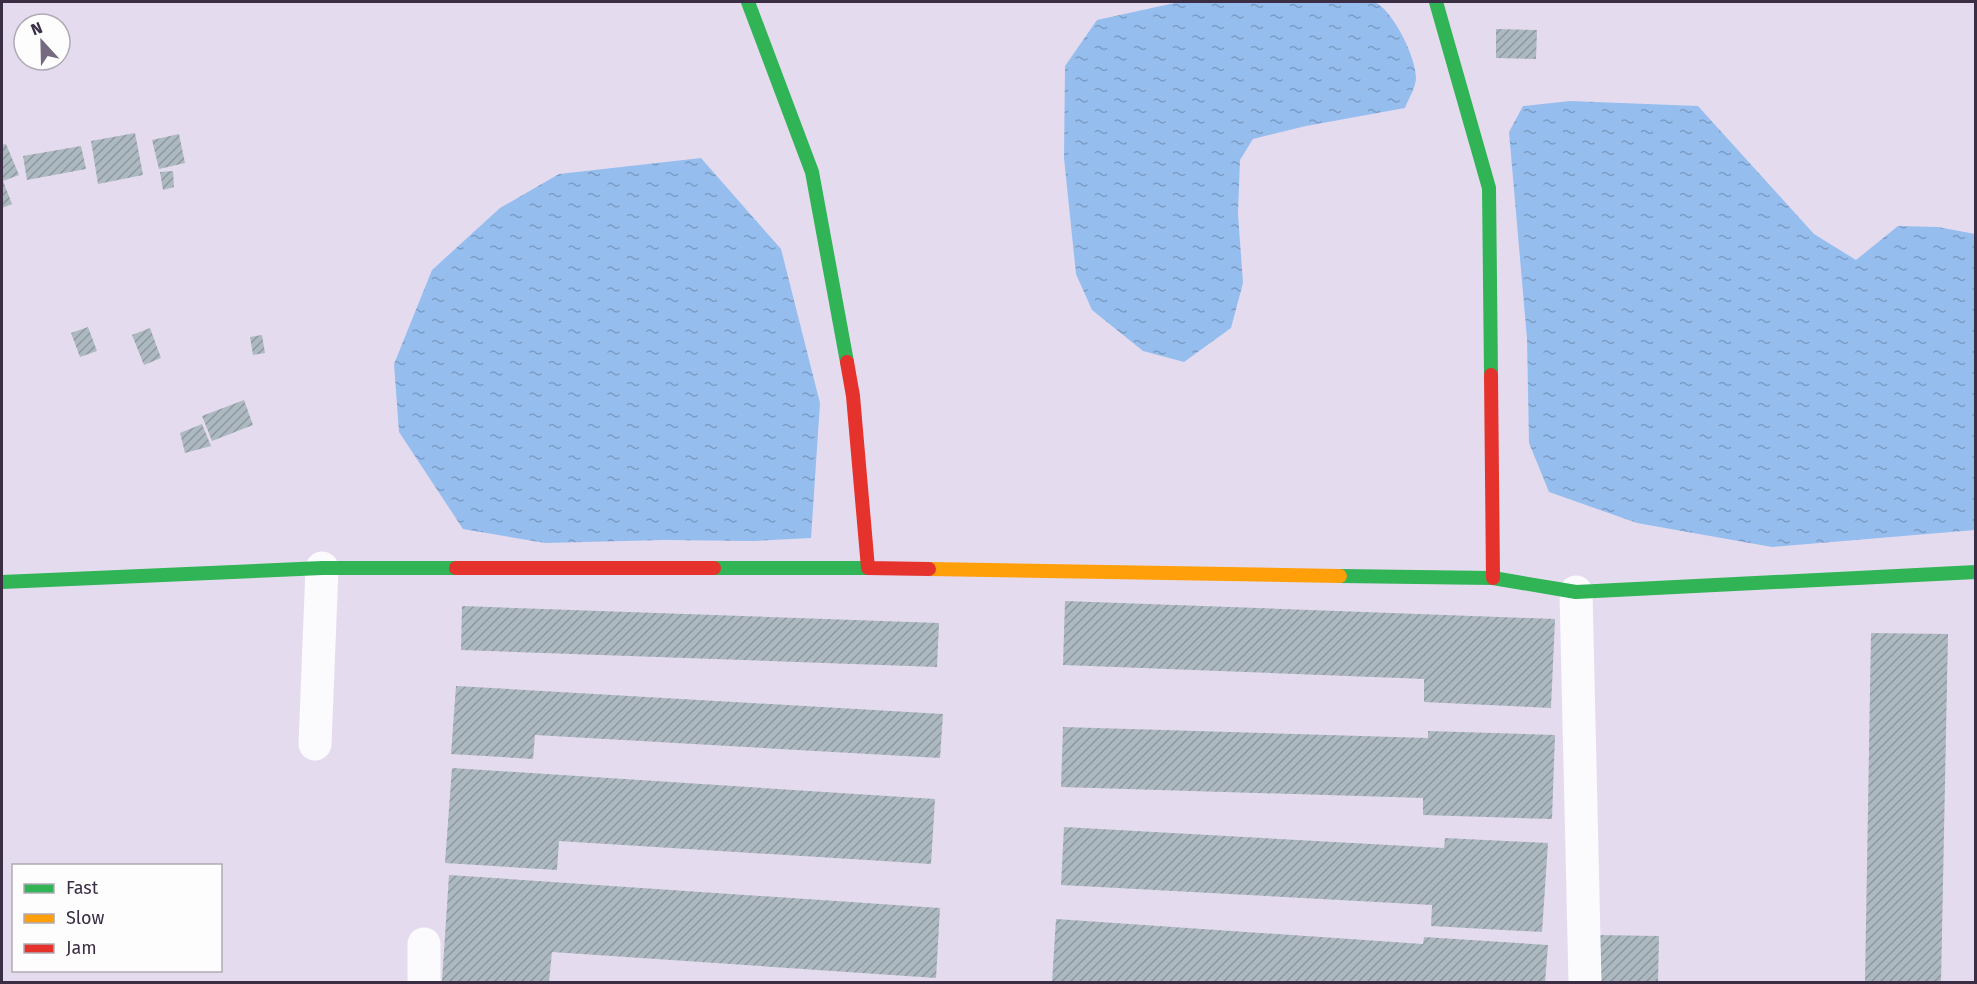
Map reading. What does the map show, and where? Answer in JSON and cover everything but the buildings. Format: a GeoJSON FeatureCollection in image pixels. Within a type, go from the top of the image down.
{"type":"FeatureCollection","features":[{"type":"Feature","properties":{"kind":"street"},"geometry":{"type":"LineString","coordinates":[[748,2],[812,172],[853,396],[868,568]]}},
{"type":"Feature","properties":{"kind":"street"},"geometry":{"type":"LineString","coordinates":[[1436,2],[1489,188],[1493,578]]}},
{"type":"Feature","properties":{"kind":"street"},"geometry":{"type":"LineString","coordinates":[[315,744],[322,568]]}},
{"type":"Feature","properties":{"kind":"street"},"geometry":{"type":"LineString","coordinates":[[2,582],[322,568],[868,568],[1493,578],[1576,592],[1976,572]]}},
{"type":"Feature","properties":{"kind":"street"},"geometry":{"type":"LineString","coordinates":[[1576,592],[1585,982]]}},
{"type":"Feature","properties":{"kind":"street"},"geometry":{"type":"LineString","coordinates":[[424,945],[424,982]]}},
{"type":"Feature","properties":{"kind":"water"},"geometry":{"type":"Polygon","coordinates":[[[1179,2],[1375,2],[1396,24],[1408,47],[1416,78],[1405,108],[1306,126],[1253,139],[1240,160],[1238,214],[1243,283],[1231,328],[1184,362],[1143,351],[1092,310],[1076,274],[1064,158],[1065,66],[1097,20],[1179,2]]]}},
{"type":"Feature","properties":{"kind":"water"},"geometry":{"type":"Polygon","coordinates":[[[1570,101],[1698,106],[1814,234],[1856,260],[1898,226],[1938,227],[1975,234],[1975,530],[1772,547],[1637,523],[1549,492],[1529,443],[1527,339],[1509,132],[1523,106],[1570,101]]]}},
{"type":"Feature","properties":{"kind":"water"},"geometry":{"type":"Polygon","coordinates":[[[701,158],[781,249],[820,403],[811,538],[753,541],[664,540],[545,543],[463,529],[399,432],[394,364],[432,270],[500,208],[559,174],[701,158]]]}},
{"type":"Feature","properties":{"kind":"traffic: fast"},"geometry":{"type":"LineString","coordinates":[[748,2],[812,172],[847,362]]}},
{"type":"Feature","properties":{"kind":"traffic: fast"},"geometry":{"type":"LineString","coordinates":[[1436,2],[1489,188],[1491,375]]}},
{"type":"Feature","properties":{"kind":"traffic: fast"},"geometry":{"type":"LineString","coordinates":[[2,582],[322,568],[456,568]]}},
{"type":"Feature","properties":{"kind":"traffic: fast"},"geometry":{"type":"LineString","coordinates":[[714,568],[868,568]]}},
{"type":"Feature","properties":{"kind":"traffic: fast"},"geometry":{"type":"LineString","coordinates":[[1340,576],[1493,578],[1576,592],[1976,572]]}},
{"type":"Feature","properties":{"kind":"traffic: slow"},"geometry":{"type":"LineString","coordinates":[[929,569],[1340,576]]}},
{"type":"Feature","properties":{"kind":"traffic: jam"},"geometry":{"type":"LineString","coordinates":[[847,362],[853,396],[868,568],[929,569]]}},
{"type":"Feature","properties":{"kind":"traffic: jam"},"geometry":{"type":"LineString","coordinates":[[1491,375],[1493,578]]}},
{"type":"Feature","properties":{"kind":"traffic: jam"},"geometry":{"type":"LineString","coordinates":[[456,568],[714,568]]}}]}
